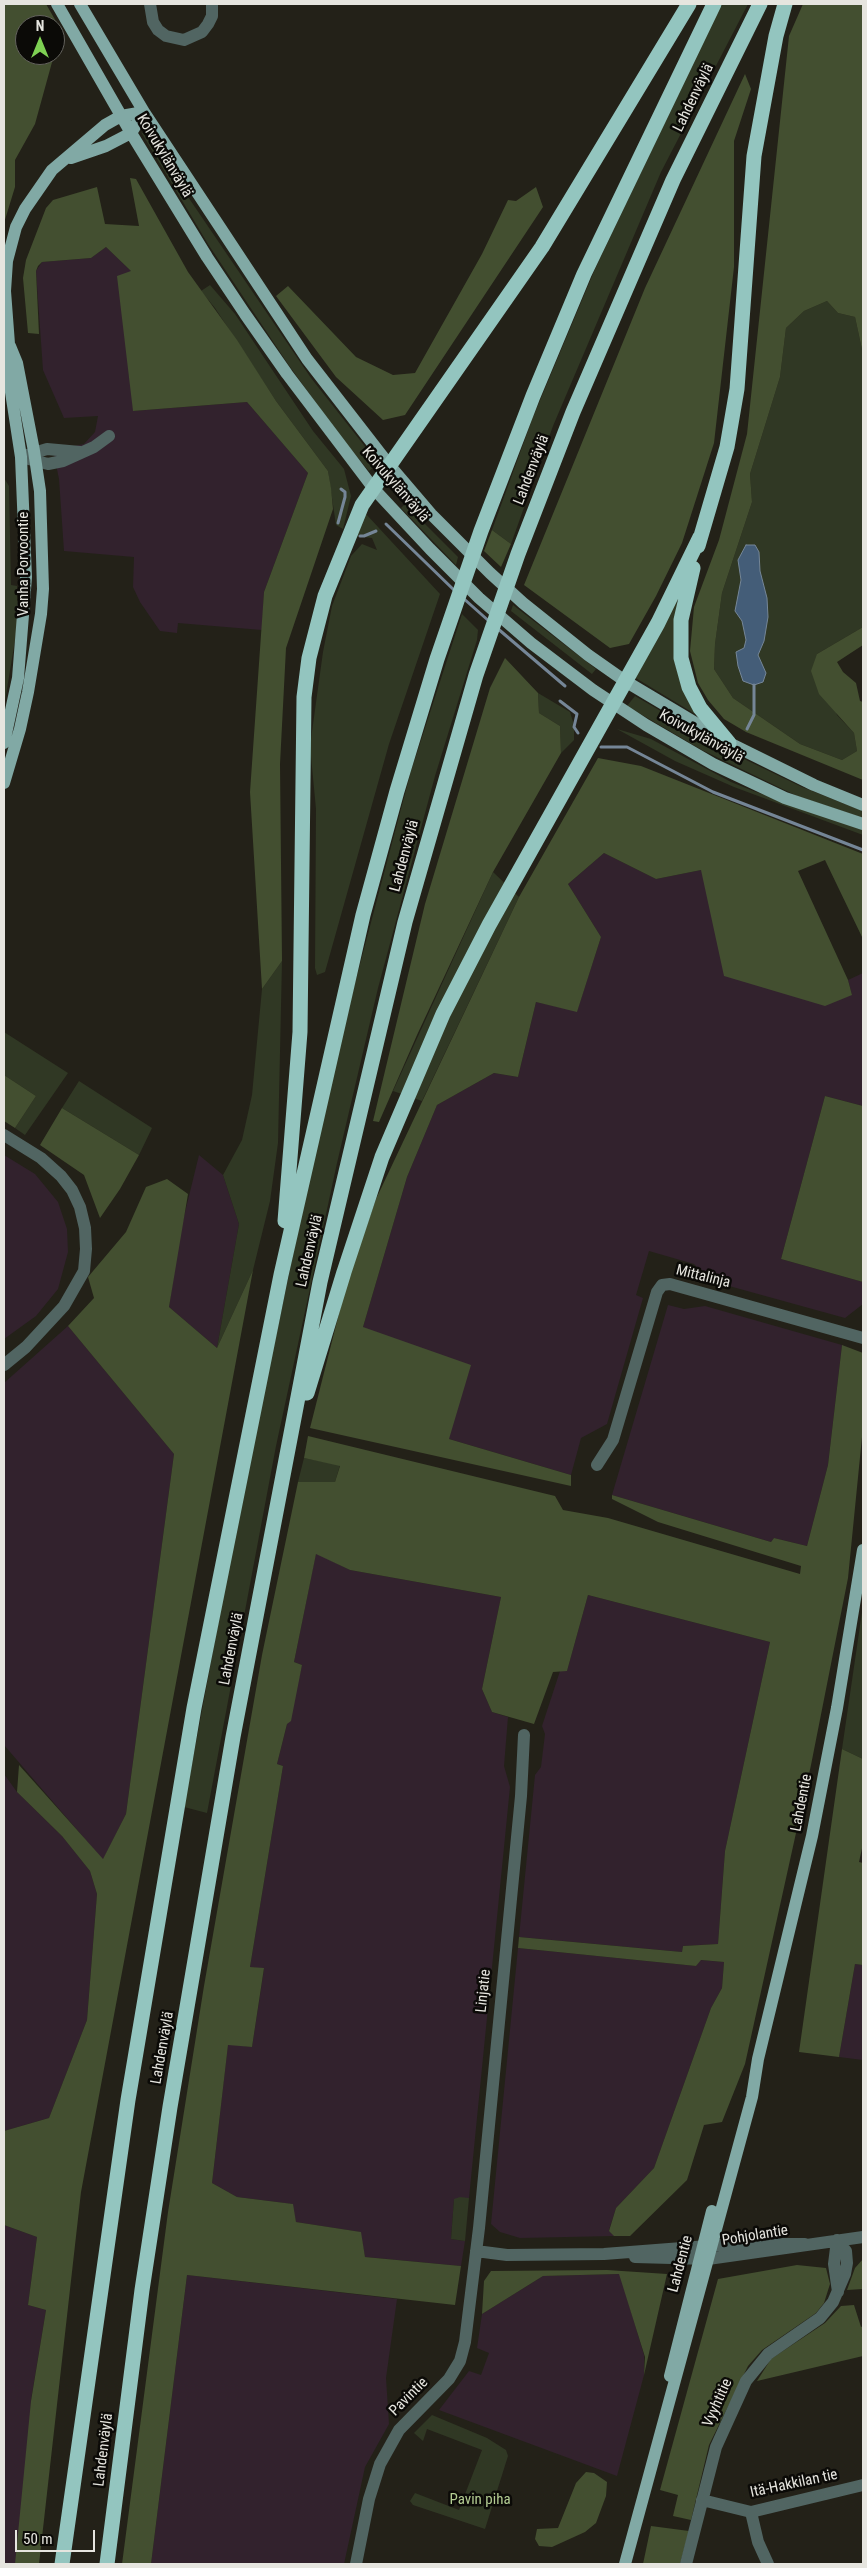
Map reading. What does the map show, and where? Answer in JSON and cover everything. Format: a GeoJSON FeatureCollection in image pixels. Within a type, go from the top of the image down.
{"type":"FeatureCollection","features":[{"type":"Feature","properties":{"kind":"highway"},"geometry":{"type":"LineString","coordinates":[[281,1275],[300,1032],[302,727],[309,658],[325,596],[362,505],[542,248],[661,53],[688,4]]}},
{"type":"Feature","properties":{"kind":"highway","name":"Lahdenväylä"},"geometry":{"type":"LineString","coordinates":[[62,2564],[128,2100],[191,1727],[281,1275],[364,915],[397,791],[454,606],[533,396],[584,274],[714,4]]}},
{"type":"Feature","properties":{"kind":"highway","name":"Lahdenväylä"},"geometry":{"type":"LineString","coordinates":[[107,2564],[142,2290],[170,2106],[233,1737],[320,1282],[405,922],[438,803],[488,639],[518,554],[624,288],[673,180],[760,4]]}},
{"type":"Feature","properties":{"kind":"highway"},"geometry":{"type":"LineString","coordinates":[[729,743],[700,708],[689,687],[681,658],[681,620],[700,537],[727,447],[737,390],[754,156],[776,36],[785,4]]}},
{"type":"Feature","properties":{"kind":"highway"},"geometry":{"type":"LineString","coordinates":[[285,1465],[344,1272],[382,1157],[443,1014],[489,925],[614,704],[673,595],[700,537]]}},
{"type":"Feature","properties":{"kind":"main road","name":"Koivukylänväylä"},"geometry":{"type":"LineString","coordinates":[[57,4],[131,133],[207,258],[292,381],[374,489],[479,598],[531,643],[614,704],[674,742],[734,775],[785,798],[863,824]]}},
{"type":"Feature","properties":{"kind":"main road","name":"Koivukylänväylä"},"geometry":{"type":"LineString","coordinates":[[80,4],[144,112],[307,359],[390,466],[431,514],[490,573],[556,631],[626,681],[729,743],[814,785],[863,805]]}},
{"type":"Feature","properties":{"kind":"main road","name":"Vanha Porvoontie"},"geometry":{"type":"LineString","coordinates":[[4,743],[18,678],[25,612],[26,568],[21,457],[7,366],[9,344],[5,290],[11,244],[16,227],[32,198],[52,170],[105,125],[121,116],[144,112]]}},
{"type":"Feature","properties":{"kind":"main road"},"geometry":{"type":"LineString","coordinates":[[131,133],[144,112]]}},
{"type":"Feature","properties":{"kind":"main road","name":"Vanha Porvoontie"},"geometry":{"type":"LineString","coordinates":[[64,160],[106,146],[131,133]]}},
{"type":"Feature","properties":{"kind":"main road","name":"Vanha Porvoontie"},"geometry":{"type":"LineString","coordinates":[[4,783],[22,719],[41,614],[42,539],[35,457],[18,363],[9,344]]}},
{"type":"Feature","properties":{"kind":"main road","name":"Lahdentie"},"geometry":{"type":"LineString","coordinates":[[625,2564],[648,2481],[674,2354],[752,2096],[758,2059],[812,1836],[837,1708],[863,1550]]}},
{"type":"Feature","properties":{"kind":"street"},"geometry":{"type":"LineString","coordinates":[[150,4],[153,22],[158,30],[175,39],[194,37],[202,32],[212,10],[218,4]]}},
{"type":"Feature","properties":{"kind":"street"},"geometry":{"type":"LineString","coordinates":[[21,457],[35,457],[48,464],[63,461],[94,447],[109,436]]}},
{"type":"Feature","properties":{"kind":"street"},"geometry":{"type":"LineString","coordinates":[[4,1136],[41,1158],[61,1176],[72,1190],[80,1207],[86,1249],[84,1271],[64,1306],[26,1347],[4,1365]]}},
{"type":"Feature","properties":{"kind":"street","name":"Mittalinja"},"geometry":{"type":"LineString","coordinates":[[597,1465],[613,1440],[657,1292],[662,1285],[670,1284],[863,1338]]}},
{"type":"Feature","properties":{"kind":"street","name":"Linjatie"},"geometry":{"type":"LineString","coordinates":[[476,2251],[520,1796],[524,1735]]}},
{"type":"Feature","properties":{"kind":"street","name":"Pohjolantie"},"geometry":{"type":"LineString","coordinates":[[618,2254],[636,2257],[703,2259],[863,2237]]}},
{"type":"Feature","properties":{"kind":"street","name":"Vyyhtitie"},"geometry":{"type":"LineString","coordinates":[[686,2564],[716,2447],[753,2370],[768,2354],[820,2318],[833,2302],[838,2292],[834,2264],[837,2240]]}},
{"type":"Feature","properties":{"kind":"street","name":"Pohjolantie"},"geometry":{"type":"LineString","coordinates":[[618,2254],[636,2250],[707,2245],[805,2244]]}},
{"type":"Feature","properties":{"kind":"street"},"geometry":{"type":"LineString","coordinates":[[476,2251],[507,2255],[618,2254]]}},
{"type":"Feature","properties":{"kind":"street","name":"Pavintie"},"geometry":{"type":"LineString","coordinates":[[356,2564],[369,2499],[380,2464],[399,2430],[443,2386],[460,2361],[468,2328],[476,2251]]}},
{"type":"Feature","properties":{"kind":"street","name":"Itä-Hakkilan tie"},"geometry":{"type":"LineString","coordinates":[[702,2500],[751,2512],[863,2485]]}},
{"type":"Feature","properties":{"kind":"street"},"geometry":{"type":"LineString","coordinates":[[751,2512],[758,2542],[768,2564]]}},
{"type":"Feature","properties":{"kind":"shaded area"},"geometry":{"type":"Polygon","coordinates":[[[106,247],[131,271],[133,411],[247,402],[308,473],[264,592],[262,630],[178,623],[177,633],[160,631],[140,602],[133,587],[134,557],[64,551],[59,479],[53,450],[84,444],[95,432],[98,416],[64,418],[43,370],[36,271],[42,262],[91,258],[106,247]]]}},
{"type":"Feature","properties":{"kind":"shaded area"},"geometry":{"type":"Polygon","coordinates":[[[604,853],[656,879],[701,870],[852,995],[848,980],[863,973],[863,1106],[825,1096],[781,1259],[863,1282],[863,1304],[845,1318],[711,1281],[694,1264],[649,1251],[636,1295],[643,1298],[607,1424],[581,1438],[571,1475],[449,1439],[363,1327],[407,1177],[437,1105],[494,1073],[518,1077],[536,1002],[577,1011],[601,937],[568,884],[604,853]]]}},
{"type":"Feature","properties":{"kind":"shaded area"},"geometry":{"type":"Polygon","coordinates":[[[4,1155],[35,1174],[58,1202],[67,1229],[68,1252],[58,1289],[36,1316],[4,1339],[4,1155]]]}},
{"type":"Feature","properties":{"kind":"shaded area"},"geometry":{"type":"Polygon","coordinates":[[[199,1155],[223,1175],[239,1224],[217,1348],[169,1307],[179,1237],[199,1155]]]}},
{"type":"Feature","properties":{"kind":"shaded area"},"geometry":{"type":"Polygon","coordinates":[[[668,1305],[684,1309],[705,1306],[842,1345],[828,1465],[807,1546],[774,1538],[771,1542],[612,1495],[668,1305]]]}},
{"type":"Feature","properties":{"kind":"shaded area"},"geometry":{"type":"Polygon","coordinates":[[[68,1326],[174,1454],[126,1814],[103,1860],[4,1745],[4,1383],[68,1326]]]}},
{"type":"Feature","properties":{"kind":"shaded area"},"geometry":{"type":"Polygon","coordinates":[[[316,1553],[350,1570],[501,1597],[482,1689],[492,1712],[508,1717],[504,1766],[510,1787],[469,2198],[454,2200],[451,2239],[465,2241],[461,2266],[365,2257],[360,2232],[296,2222],[292,2204],[237,2197],[212,2183],[228,2044],[252,2047],[264,1969],[250,1967],[283,1766],[277,1764],[302,1665],[294,1662],[316,1553]]]}},
{"type":"Feature","properties":{"kind":"shaded area"},"geometry":{"type":"Polygon","coordinates":[[[588,1595],[770,1642],[725,1851],[718,1944],[683,1946],[682,1952],[519,1937],[535,1775],[541,1767],[545,1734],[542,1726],[560,1671],[567,1671],[588,1595]]]}},
{"type":"Feature","properties":{"kind":"shaded area"},"geometry":{"type":"Polygon","coordinates":[[[4,1774],[17,1792],[62,1836],[90,1871],[97,1894],[87,2020],[49,2118],[4,2131],[4,1774]]]}},
{"type":"Feature","properties":{"kind":"shaded area"},"geometry":{"type":"Polygon","coordinates":[[[518,1948],[696,1966],[700,1960],[724,1962],[722,1988],[711,2008],[654,2168],[616,2208],[609,2230],[614,2236],[520,2238],[500,2232],[491,2224],[518,1948]]]}},
{"type":"Feature","properties":{"kind":"shaded area"},"geometry":{"type":"Polygon","coordinates":[[[855,1964],[863,1965],[863,2060],[839,2057],[855,1964]]]}},
{"type":"Feature","properties":{"kind":"shaded area"},"geometry":{"type":"Polygon","coordinates":[[[4,2225],[37,2237],[28,2305],[46,2310],[31,2400],[29,2564],[4,2564],[4,2225]]]}},
{"type":"Feature","properties":{"kind":"shaded area"},"geometry":{"type":"Polygon","coordinates":[[[620,2274],[644,2355],[644,2375],[617,2476],[439,2410],[469,2371],[481,2375],[489,2353],[477,2348],[482,2314],[543,2276],[620,2274]]]}},
{"type":"Feature","properties":{"kind":"shaded area"},"geometry":{"type":"Polygon","coordinates":[[[187,2275],[397,2299],[386,2378],[389,2424],[365,2467],[344,2564],[151,2564],[187,2275]]]}},
{"type":"Feature","properties":{"kind":"green space"},"geometry":{"type":"Polygon","coordinates":[[[4,4],[46,4],[52,15],[15,15],[15,65],[51,65],[35,124],[15,160],[15,187],[4,223],[4,4]]]}},
{"type":"Feature","properties":{"kind":"green space"},"geometry":{"type":"Polygon","coordinates":[[[721,4],[748,4],[661,172],[553,426],[511,544],[492,530],[533,417],[595,269],[721,4]]]}},
{"type":"Feature","properties":{"kind":"green space"},"geometry":{"type":"Polygon","coordinates":[[[803,4],[863,4],[863,354],[855,317],[838,313],[827,301],[804,311],[786,328],[780,377],[750,474],[752,502],[722,593],[715,644],[714,669],[733,698],[800,744],[842,760],[857,751],[854,733],[819,694],[811,671],[817,654],[863,627],[863,645],[837,662],[843,672],[856,683],[860,701],[863,702],[863,780],[746,732],[724,719],[708,700],[698,683],[690,651],[694,607],[719,540],[747,434],[789,36],[803,4]]]}},
{"type":"Feature","properties":{"kind":"green space"},"geometry":{"type":"Polygon","coordinates":[[[745,74],[751,89],[734,141],[734,267],[714,443],[682,543],[656,596],[629,644],[610,648],[524,585],[645,288],[745,74]]]}},
{"type":"Feature","properties":{"kind":"green space"},"geometry":{"type":"Polygon","coordinates":[[[141,132],[146,135],[311,378],[378,463],[369,471],[339,435],[288,364],[208,244],[141,132]]]}},
{"type":"Feature","properties":{"kind":"green space"},"geometry":{"type":"Polygon","coordinates":[[[130,178],[136,179],[188,272],[237,340],[276,401],[328,471],[331,488],[333,509],[286,648],[280,764],[282,961],[262,989],[250,792],[264,592],[308,473],[247,402],[133,411],[117,276],[131,271],[106,247],[91,258],[42,262],[38,266],[36,271],[39,334],[28,333],[23,278],[26,260],[46,208],[53,200],[97,187],[105,224],[139,226],[130,178]]]}},
{"type":"Feature","properties":{"kind":"green space"},"geometry":{"type":"Polygon","coordinates":[[[536,187],[543,207],[405,415],[383,420],[336,377],[276,296],[288,286],[356,357],[393,375],[415,373],[482,254],[508,200],[516,201],[536,187]]]}},
{"type":"Feature","properties":{"kind":"green space"},"geometry":{"type":"Polygon","coordinates":[[[210,285],[235,314],[313,431],[344,469],[351,496],[343,529],[336,525],[328,471],[276,401],[215,308],[201,291],[210,285]]]}},
{"type":"Feature","properties":{"kind":"green space"},"geometry":{"type":"Polygon","coordinates":[[[827,301],[838,313],[855,317],[863,354],[863,627],[817,654],[837,715],[854,733],[857,751],[842,760],[800,744],[733,698],[714,669],[715,644],[722,593],[752,502],[750,474],[780,377],[786,328],[804,311],[827,301]]]}},
{"type":"Feature","properties":{"kind":"green space"},"geometry":{"type":"Polygon","coordinates":[[[4,478],[9,486],[11,585],[17,586],[18,622],[4,707],[4,478]]]}},
{"type":"Feature","properties":{"kind":"green space"},"geometry":{"type":"Polygon","coordinates":[[[405,504],[458,557],[456,565],[401,508],[405,504]]]}},
{"type":"Feature","properties":{"kind":"green space"},"geometry":{"type":"Polygon","coordinates":[[[366,514],[440,594],[389,744],[325,972],[317,975],[315,968],[316,809],[310,746],[323,652],[332,606],[351,556],[362,544],[377,550],[372,538],[355,536],[366,514]]]}},
{"type":"Feature","properties":{"kind":"green space"},"geometry":{"type":"Polygon","coordinates":[[[492,530],[511,544],[501,567],[484,551],[492,530]]]}},
{"type":"Feature","properties":{"kind":"green space"},"geometry":{"type":"Polygon","coordinates":[[[678,598],[675,620],[674,660],[683,690],[695,714],[634,677],[678,598]]]}},
{"type":"Feature","properties":{"kind":"green space"},"geometry":{"type":"Polygon","coordinates":[[[513,605],[596,669],[592,674],[511,611],[513,605]]]}},
{"type":"Feature","properties":{"kind":"green space"},"geometry":{"type":"Polygon","coordinates":[[[462,614],[478,630],[477,640],[435,776],[378,988],[337,1163],[276,1446],[207,1813],[184,1807],[237,1522],[314,1155],[355,983],[411,771],[462,614]]]}},
{"type":"Feature","properties":{"kind":"green space"},"geometry":{"type":"Polygon","coordinates":[[[505,658],[538,693],[539,713],[560,726],[561,753],[493,872],[417,1035],[379,1122],[373,1121],[425,904],[490,688],[505,658]]]}},
{"type":"Feature","properties":{"kind":"green space"},"geometry":{"type":"Polygon","coordinates":[[[538,693],[570,712],[574,725],[574,740],[561,753],[560,726],[539,713],[538,693]]]}},
{"type":"Feature","properties":{"kind":"green space"},"geometry":{"type":"Polygon","coordinates":[[[635,696],[740,757],[802,787],[863,811],[863,818],[797,796],[702,750],[627,706],[635,696]]]}},
{"type":"Feature","properties":{"kind":"green space"},"geometry":{"type":"Polygon","coordinates":[[[617,729],[651,739],[731,782],[756,792],[863,827],[863,835],[734,787],[675,761],[617,729]]]}},
{"type":"Feature","properties":{"kind":"green space"},"geometry":{"type":"Polygon","coordinates":[[[598,758],[641,766],[863,854],[863,939],[825,860],[798,871],[848,980],[852,995],[825,1006],[724,976],[701,870],[656,879],[604,853],[568,884],[601,937],[577,1012],[536,1002],[518,1077],[494,1073],[437,1105],[407,1177],[363,1327],[471,1365],[449,1439],[571,1475],[571,1486],[310,1428],[347,1282],[376,1199],[519,897],[598,758]]]}},
{"type":"Feature","properties":{"kind":"green space"},"geometry":{"type":"Polygon","coordinates":[[[493,872],[519,897],[422,1101],[393,1091],[493,872]]]}},
{"type":"Feature","properties":{"kind":"green space"},"geometry":{"type":"Polygon","coordinates":[[[282,961],[278,1143],[270,1201],[253,1270],[217,1348],[239,1224],[223,1175],[242,1140],[252,1095],[262,989],[282,961]]]}},
{"type":"Feature","properties":{"kind":"green space"},"geometry":{"type":"Polygon","coordinates":[[[4,1032],[68,1073],[25,1135],[15,1128],[36,1096],[4,1075],[4,1032]]]}},
{"type":"Feature","properties":{"kind":"green space"},"geometry":{"type":"Polygon","coordinates":[[[4,1075],[36,1096],[15,1128],[4,1121],[4,1075]]]}},
{"type":"Feature","properties":{"kind":"green space"},"geometry":{"type":"Polygon","coordinates":[[[79,1081],[152,1128],[139,1155],[62,1108],[79,1081]]]}},
{"type":"Feature","properties":{"kind":"green space"},"geometry":{"type":"Polygon","coordinates":[[[825,1096],[863,1106],[863,1282],[781,1259],[825,1096]]]}},
{"type":"Feature","properties":{"kind":"green space"},"geometry":{"type":"Polygon","coordinates":[[[62,1108],[139,1155],[120,1189],[100,1218],[84,1175],[40,1145],[62,1108]]]}},
{"type":"Feature","properties":{"kind":"green space"},"geometry":{"type":"Polygon","coordinates":[[[167,1179],[188,1194],[169,1307],[217,1348],[253,1270],[81,2192],[39,2564],[15,2564],[31,2401],[46,2310],[28,2305],[37,2237],[4,2225],[4,2131],[49,2118],[87,2020],[97,1894],[90,1871],[62,1836],[17,1792],[19,1765],[103,1859],[126,1814],[174,1454],[68,1326],[94,1298],[88,1277],[126,1232],[146,1187],[167,1179]]]}},
{"type":"Feature","properties":{"kind":"green space"},"geometry":{"type":"Polygon","coordinates":[[[842,1345],[863,1353],[863,1427],[848,1578],[811,1765],[745,2064],[722,2122],[704,2125],[687,2180],[630,2236],[614,2236],[609,2231],[616,2208],[654,2168],[711,2008],[722,1988],[724,1962],[701,1960],[696,1966],[518,1948],[519,1937],[682,1952],[683,1946],[718,1944],[725,1851],[770,1642],[588,1595],[567,1671],[553,1672],[534,1724],[492,1712],[482,1689],[501,1597],[350,1570],[316,1554],[294,1662],[302,1665],[291,1721],[287,1724],[277,1764],[283,1766],[250,1967],[264,1968],[252,2047],[228,2045],[212,2183],[237,2197],[293,2204],[296,2222],[361,2232],[365,2257],[461,2266],[455,2305],[187,2275],[151,2564],[122,2564],[168,2212],[204,1986],[262,1655],[298,1482],[335,1482],[340,1466],[304,1458],[308,1436],[555,1496],[563,1510],[608,1518],[800,1574],[801,1566],[658,1522],[612,1499],[612,1495],[771,1542],[774,1538],[807,1546],[828,1465],[842,1345]]]}},
{"type":"Feature","properties":{"kind":"green space"},"geometry":{"type":"Polygon","coordinates":[[[304,1458],[340,1465],[335,1482],[298,1482],[304,1458]]]}},
{"type":"Feature","properties":{"kind":"green space"},"geometry":{"type":"Polygon","coordinates":[[[863,1613],[863,1759],[842,1749],[863,1613]]]}},
{"type":"Feature","properties":{"kind":"green space"},"geometry":{"type":"Polygon","coordinates":[[[842,1749],[863,1759],[863,1844],[859,1862],[863,1863],[863,1965],[855,1964],[839,2057],[799,2052],[842,1749]]]}},
{"type":"Feature","properties":{"kind":"green space"},"geometry":{"type":"Polygon","coordinates":[[[460,2197],[469,2198],[465,2241],[451,2239],[454,2199],[460,2197]]]}},
{"type":"Feature","properties":{"kind":"green space"},"geometry":{"type":"Polygon","coordinates":[[[863,2259],[863,2289],[847,2290],[855,2268],[863,2259]]]}},
{"type":"Feature","properties":{"kind":"green space"},"geometry":{"type":"Polygon","coordinates":[[[797,2265],[826,2268],[830,2284],[824,2303],[816,2313],[762,2350],[748,2366],[709,2445],[691,2520],[673,2516],[678,2495],[660,2490],[718,2279],[797,2265]]]}},
{"type":"Feature","properties":{"kind":"green space"},"geometry":{"type":"Polygon","coordinates":[[[607,2270],[667,2274],[644,2375],[645,2357],[619,2274],[543,2276],[482,2314],[484,2281],[491,2271],[607,2270]]]}},
{"type":"Feature","properties":{"kind":"green space"},"geometry":{"type":"Polygon","coordinates":[[[854,2305],[861,2327],[863,2326],[863,2356],[757,2381],[771,2359],[825,2323],[841,2306],[854,2305]]]}},
{"type":"Feature","properties":{"kind":"green space","name":"Pavin piha"},"geometry":{"type":"Polygon","coordinates":[[[432,2415],[487,2438],[506,2450],[508,2456],[485,2529],[413,2505],[410,2501],[415,2493],[459,2510],[482,2450],[427,2429],[423,2441],[414,2433],[432,2415]]]}},
{"type":"Feature","properties":{"kind":"green space"},"geometry":{"type":"Polygon","coordinates":[[[586,2472],[594,2473],[607,2482],[606,2496],[596,2523],[585,2532],[552,2547],[539,2546],[535,2539],[537,2529],[558,2528],[576,2483],[586,2472]]]}},
{"type":"Feature","properties":{"kind":"green space"},"geometry":{"type":"Polygon","coordinates":[[[651,2526],[689,2531],[680,2564],[643,2564],[651,2526]]]}},
{"type":"Feature","properties":{"kind":"water"},"geometry":{"type":"Polygon","coordinates":[[[746,545],[755,545],[759,552],[760,571],[767,598],[768,617],[764,641],[758,655],[766,673],[763,682],[754,685],[743,681],[736,652],[744,648],[746,640],[742,621],[735,611],[741,580],[738,560],[746,545]]]}},
{"type":"Feature","properties":{"kind":"waterway"},"geometry":{"type":"LineString","coordinates":[[338,523],[345,497],[345,492],[341,489]]}},
{"type":"Feature","properties":{"kind":"waterway"},"geometry":{"type":"LineString","coordinates":[[386,524],[455,591]]}},
{"type":"Feature","properties":{"kind":"waterway"},"geometry":{"type":"LineString","coordinates":[[360,536],[376,531]]}},
{"type":"Feature","properties":{"kind":"waterway"},"geometry":{"type":"LineString","coordinates":[[463,598],[490,622]]}},
{"type":"Feature","properties":{"kind":"waterway"},"geometry":{"type":"LineString","coordinates":[[497,628],[565,686]]}},
{"type":"Feature","properties":{"kind":"waterway"},"geometry":{"type":"LineString","coordinates":[[747,729],[754,715],[754,685]]}},
{"type":"Feature","properties":{"kind":"waterway"},"geometry":{"type":"LineString","coordinates":[[560,701],[577,714],[574,727],[578,733]]}},
{"type":"Feature","properties":{"kind":"waterway"},"geometry":{"type":"LineString","coordinates":[[601,747],[627,747],[713,792],[863,850]]}}]}
